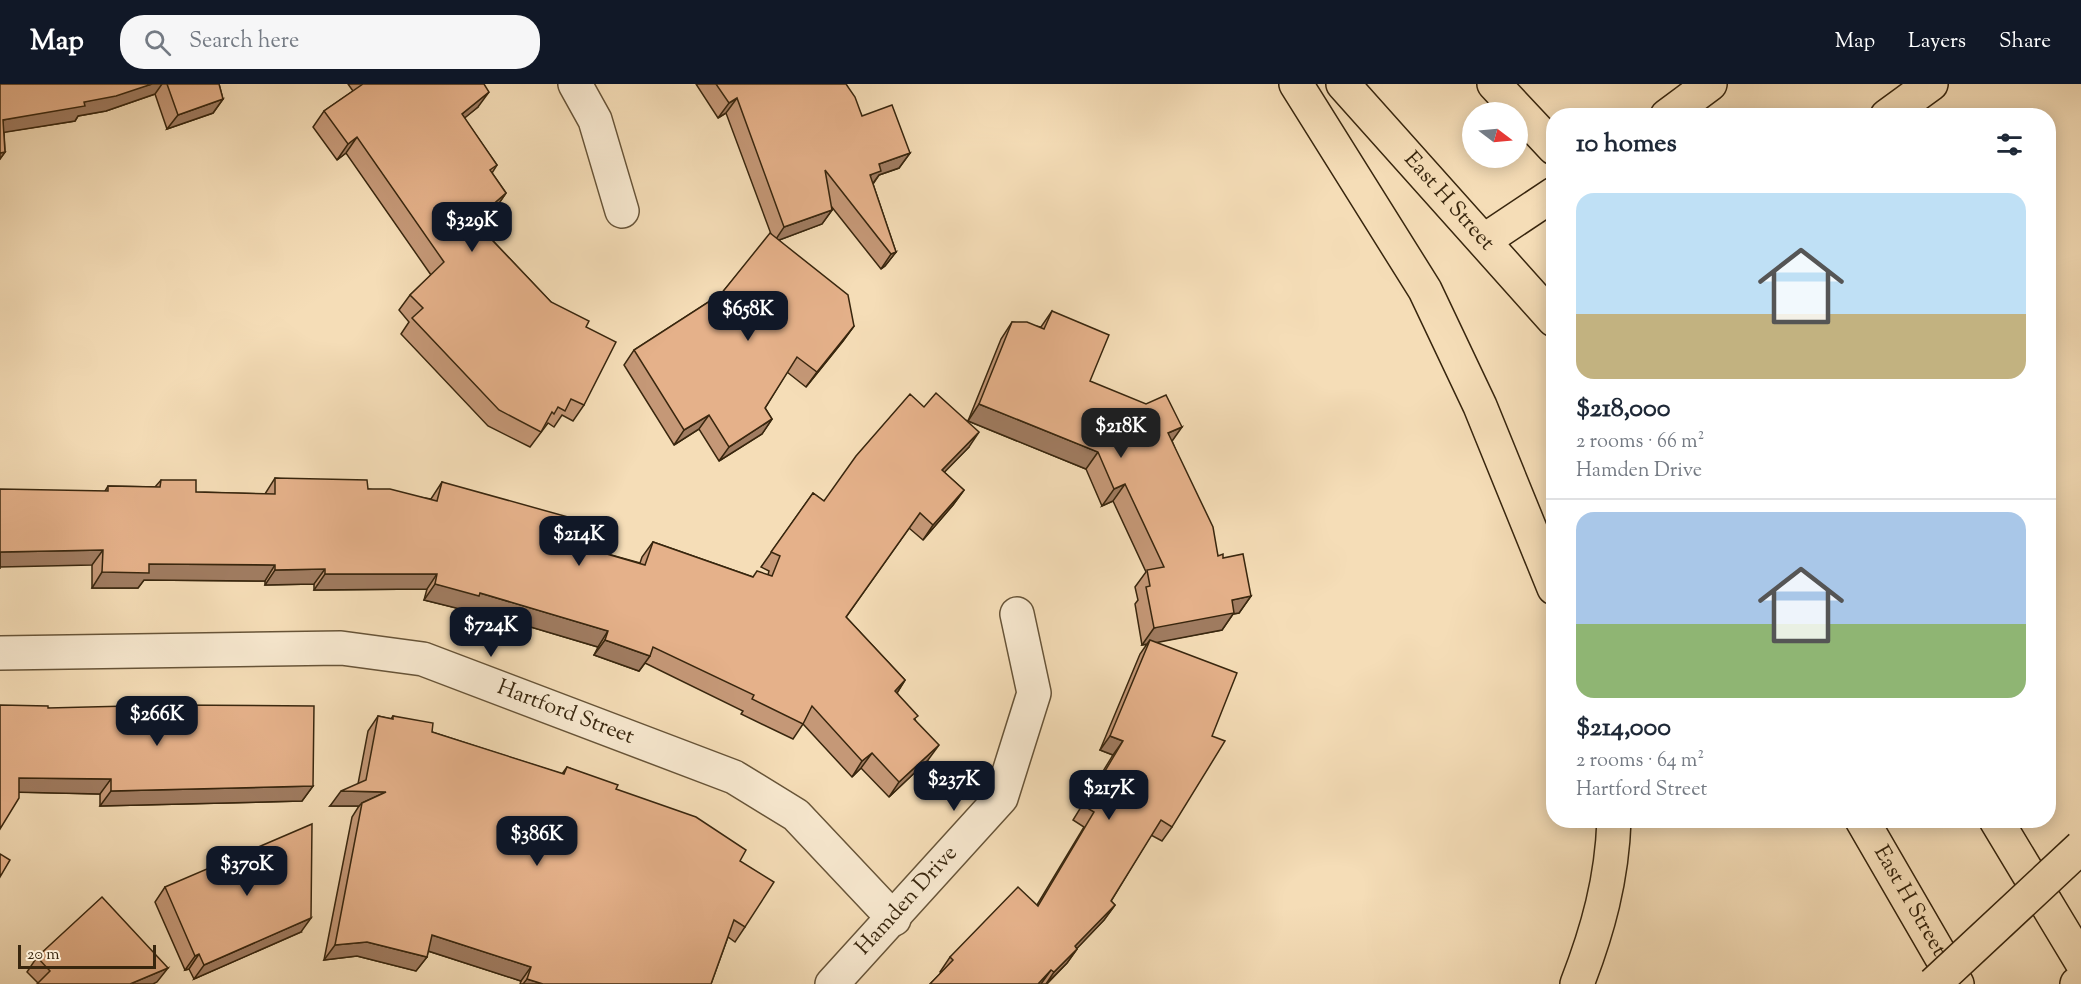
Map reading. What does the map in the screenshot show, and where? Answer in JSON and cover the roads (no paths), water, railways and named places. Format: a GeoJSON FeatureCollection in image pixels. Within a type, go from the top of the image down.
{"type":"FeatureCollection","features":[{"type":"Feature","properties":{"kind":"main road"},"geometry":{"type":"LineString","coordinates":[[1296,84],[1425,290],[1480,406],[1546,568]]}},
{"type":"Feature","properties":{"kind":"main road","name":"East H Street"},"geometry":{"type":"LineString","coordinates":[[1343,84],[1546,311]]}},
{"type":"Feature","properties":{"kind":"main road"},"geometry":{"type":"LineString","coordinates":[[1494,84],[1546,139]]}},
{"type":"Feature","properties":{"kind":"main road"},"geometry":{"type":"LineString","coordinates":[[1678,108],[1710,84]]}},
{"type":"Feature","properties":{"kind":"main road"},"geometry":{"type":"LineString","coordinates":[[1898,108],[1931,84]]}},
{"type":"Feature","properties":{"kind":"main road"},"geometry":{"type":"LineString","coordinates":[[1485,240],[1546,199]]}},
{"type":"Feature","properties":{"kind":"main road"},"geometry":{"type":"LineString","coordinates":[[1577,984],[1593,943],[1606,898],[1614,828]]}},
{"type":"Feature","properties":{"kind":"main road","name":"East H Street"},"geometry":{"type":"LineString","coordinates":[[1867,828],[1957,984]]}},
{"type":"Feature","properties":{"kind":"main road"},"geometry":{"type":"LineString","coordinates":[[2001,828],[2081,961]]}},
{"type":"Feature","properties":{"kind":"main road"},"geometry":{"type":"LineString","coordinates":[[1934,984],[2081,847]]}},
{"type":"Feature","properties":{"kind":"main road"},"geometry":{"type":"LineString","coordinates":[[2077,984],[2081,981]]}},
{"type":"Feature","properties":{"kind":"street"},"geometry":{"type":"LineString","coordinates":[[575,84],[596,120],[622,211]]}},
{"type":"Feature","properties":{"kind":"street","name":"Hamden Drive"},"geometry":{"type":"LineString","coordinates":[[831,984],[894,919],[1001,798],[1034,693],[1017,614]]}},
{"type":"Feature","properties":{"kind":"street","name":"Hartford Street"},"geometry":{"type":"LineString","coordinates":[[0,653],[341,648],[423,659],[734,777],[796,815],[894,919]]}}]}
